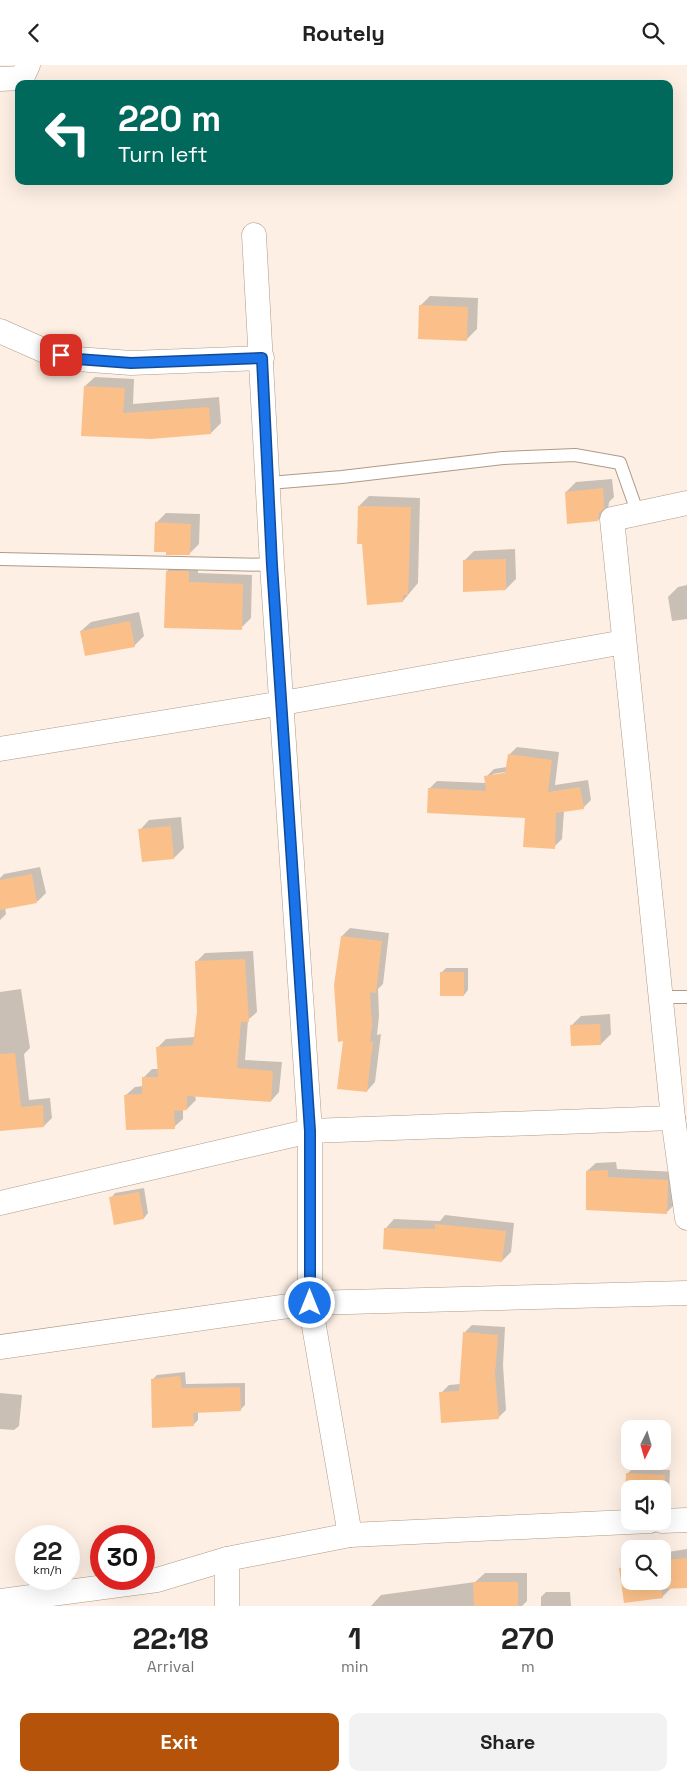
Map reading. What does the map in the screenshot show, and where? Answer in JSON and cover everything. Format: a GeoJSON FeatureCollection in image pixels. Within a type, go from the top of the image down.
{"type":"FeatureCollection","features":[{"type":"Feature","properties":{"kind":"street"},"geometry":{"type":"LineString","coordinates":[[0,79],[22,78],[28,65]]}},
{"type":"Feature","properties":{"kind":"street"},"geometry":{"type":"LineString","coordinates":[[254,235],[272,565],[310,1131],[310,1303],[350,1535]]}},
{"type":"Feature","properties":{"kind":"street"},"geometry":{"type":"LineString","coordinates":[[0,331],[46,351],[77,359],[131,363],[262,358]]}},
{"type":"Feature","properties":{"kind":"street"},"geometry":{"type":"LineString","coordinates":[[687,503],[612,519],[660,997],[673,1118],[687,1218]]}},
{"type":"Feature","properties":{"kind":"street"},"geometry":{"type":"LineString","coordinates":[[0,749],[282,703],[624,642]]}},
{"type":"Feature","properties":{"kind":"street"},"geometry":{"type":"LineString","coordinates":[[0,1203],[310,1131],[673,1118]]}},
{"type":"Feature","properties":{"kind":"street"},"geometry":{"type":"LineString","coordinates":[[0,1347],[310,1303],[687,1293]]}},
{"type":"Feature","properties":{"kind":"street"},"geometry":{"type":"LineString","coordinates":[[671,1521],[687,1520]]}},
{"type":"Feature","properties":{"kind":"street"},"geometry":{"type":"LineString","coordinates":[[2,1603],[158,1580],[227,1559],[350,1535],[621,1522]]}},
{"type":"Feature","properties":{"kind":"street"},"geometry":{"type":"LineString","coordinates":[[227,1559],[227,1606]]}},
{"type":"Feature","properties":{"kind":"lane"},"geometry":{"type":"LineString","coordinates":[[269,483],[342,477],[503,458],[575,455],[620,463],[638,514]]}},
{"type":"Feature","properties":{"kind":"lane"},"geometry":{"type":"LineString","coordinates":[[0,559],[272,565]]}},
{"type":"Feature","properties":{"kind":"lane"},"geometry":{"type":"LineString","coordinates":[[660,997],[687,997]]}},
{"type":"Feature","properties":{"kind":"building"},"geometry":{"type":"Polygon","coordinates":[[[419,305],[468,307],[467,341],[418,339],[419,305]]]}},
{"type":"Feature","properties":{"kind":"building"},"geometry":{"type":"Polygon","coordinates":[[[84,386],[125,388],[123,413],[209,407],[211,434],[151,439],[81,436],[84,386]]]}},
{"type":"Feature","properties":{"kind":"building"},"geometry":{"type":"Polygon","coordinates":[[[603,488],[604,508],[599,513],[598,521],[567,524],[565,492],[603,488]]]}},
{"type":"Feature","properties":{"kind":"building"},"geometry":{"type":"Polygon","coordinates":[[[358,506],[411,507],[408,595],[403,595],[403,602],[367,605],[362,544],[357,544],[358,506]]]}},
{"type":"Feature","properties":{"kind":"building"},"geometry":{"type":"Polygon","coordinates":[[[155,522],[191,524],[190,555],[166,555],[166,552],[154,552],[155,522]]]}},
{"type":"Feature","properties":{"kind":"building"},"geometry":{"type":"Polygon","coordinates":[[[506,559],[506,590],[463,592],[463,560],[506,559]]]}},
{"type":"Feature","properties":{"kind":"building"},"geometry":{"type":"Polygon","coordinates":[[[166,571],[189,571],[189,582],[243,584],[242,630],[164,628],[166,571]]]}},
{"type":"Feature","properties":{"kind":"building"},"geometry":{"type":"Polygon","coordinates":[[[130,621],[135,647],[85,656],[80,631],[130,621]]]}},
{"type":"Feature","properties":{"kind":"building"},"geometry":{"type":"Polygon","coordinates":[[[508,754],[552,760],[548,792],[580,787],[584,809],[556,813],[555,849],[523,847],[525,818],[427,813],[428,788],[486,791],[484,776],[505,773],[508,754]]]}},
{"type":"Feature","properties":{"kind":"building"},"geometry":{"type":"Polygon","coordinates":[[[171,826],[174,859],[142,862],[138,829],[171,826]]]}},
{"type":"Feature","properties":{"kind":"building"},"geometry":{"type":"Polygon","coordinates":[[[32,874],[37,903],[0,910],[0,880],[32,874]]]}},
{"type":"Feature","properties":{"kind":"building"},"geometry":{"type":"Polygon","coordinates":[[[341,936],[382,941],[376,993],[370,992],[372,1025],[370,1042],[373,1041],[367,1092],[337,1089],[343,1041],[338,1042],[334,985],[341,936]]]}},
{"type":"Feature","properties":{"kind":"building"},"geometry":{"type":"Polygon","coordinates":[[[245,959],[249,1022],[241,1022],[237,1068],[273,1071],[271,1102],[187,1096],[187,1110],[174,1111],[175,1129],[126,1130],[124,1095],[142,1094],[142,1077],[158,1077],[156,1047],[193,1045],[197,1012],[195,961],[245,959]]]}},
{"type":"Feature","properties":{"kind":"building"},"geometry":{"type":"Polygon","coordinates":[[[440,972],[464,972],[464,996],[440,996],[440,972]]]}},
{"type":"Feature","properties":{"kind":"building"},"geometry":{"type":"Polygon","coordinates":[[[600,1024],[601,1045],[571,1046],[570,1025],[600,1024]]]}},
{"type":"Feature","properties":{"kind":"building"},"geometry":{"type":"Polygon","coordinates":[[[15,1053],[21,1107],[43,1105],[44,1127],[0,1131],[0,1054],[15,1053]]]}},
{"type":"Feature","properties":{"kind":"building"},"geometry":{"type":"Polygon","coordinates":[[[608,1170],[608,1177],[668,1180],[667,1214],[586,1210],[586,1171],[608,1170]]]}},
{"type":"Feature","properties":{"kind":"building"},"geometry":{"type":"Polygon","coordinates":[[[139,1192],[144,1219],[114,1225],[109,1197],[139,1192]]]}},
{"type":"Feature","properties":{"kind":"building"},"geometry":{"type":"Polygon","coordinates":[[[435,1224],[506,1231],[502,1262],[383,1249],[384,1228],[435,1229],[435,1224]]]}},
{"type":"Feature","properties":{"kind":"building"},"geometry":{"type":"Polygon","coordinates":[[[463,1332],[498,1335],[495,1374],[499,1419],[441,1423],[439,1392],[459,1391],[463,1332]]]}},
{"type":"Feature","properties":{"kind":"building"},"geometry":{"type":"Polygon","coordinates":[[[180,1376],[182,1388],[240,1387],[241,1411],[193,1413],[194,1426],[152,1428],[151,1379],[180,1376]]]}},
{"type":"Feature","properties":{"kind":"building"},"geometry":{"type":"Polygon","coordinates":[[[626,1473],[665,1475],[665,1480],[626,1480],[626,1473]]]}},
{"type":"Feature","properties":{"kind":"building"},"geometry":{"type":"Polygon","coordinates":[[[687,1558],[687,1588],[671,1589],[671,1559],[687,1558]]]}},
{"type":"Feature","properties":{"kind":"building"},"geometry":{"type":"Polygon","coordinates":[[[473,1582],[518,1582],[518,1606],[474,1606],[473,1582]]]}},
{"type":"Feature","properties":{"kind":"building"},"geometry":{"type":"Polygon","coordinates":[[[622,1590],[661,1590],[663,1598],[624,1603],[622,1590]]]}},
{"type":"Feature","properties":{"kind":"route"},"geometry":{"type":"LineString","coordinates":[[61,355],[77,359],[131,363],[262,358],[272,565],[310,1131],[310,1303]]}}]}
